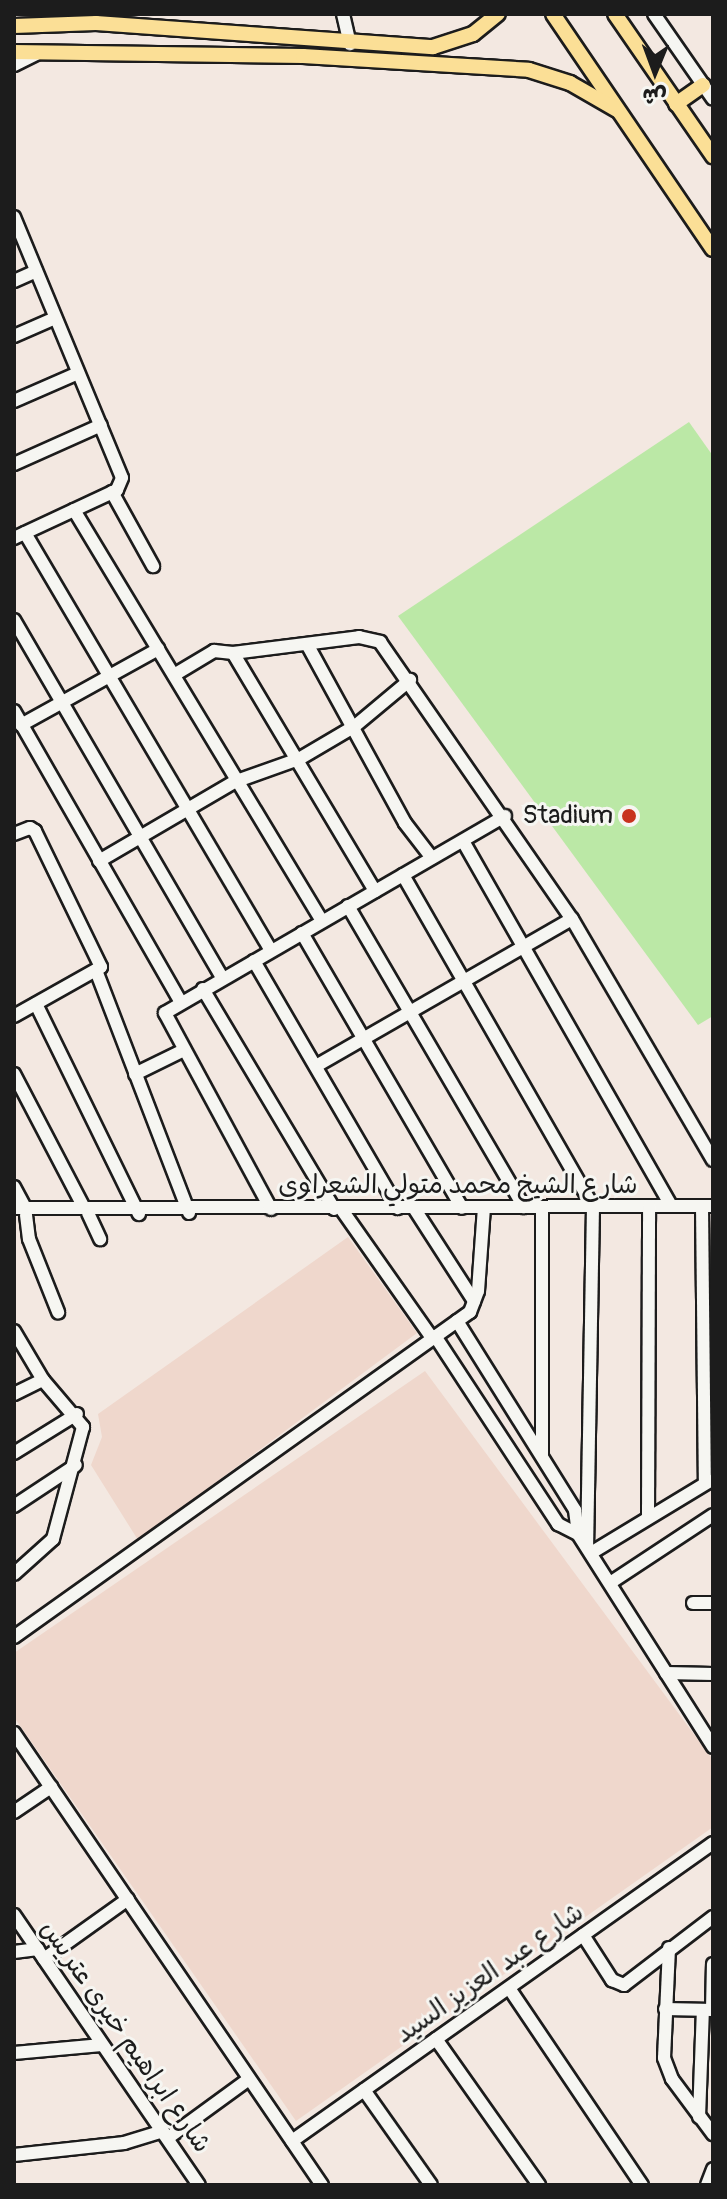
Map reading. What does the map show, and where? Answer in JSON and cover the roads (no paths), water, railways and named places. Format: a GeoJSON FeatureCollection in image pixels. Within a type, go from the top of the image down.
{"type":"FeatureCollection","features":[{"type":"Feature","properties":{"kind":"main road"},"geometry":{"type":"LineString","coordinates":[[14,52],[122,55],[350,44],[454,43],[498,14]]}},
{"type":"Feature","properties":{"kind":"main road"},"geometry":{"type":"LineString","coordinates":[[553,14],[713,249]]}},
{"type":"Feature","properties":{"kind":"main road"},"geometry":{"type":"LineString","coordinates":[[615,14],[713,156]]}},
{"type":"Feature","properties":{"kind":"main road"},"geometry":{"type":"LineString","coordinates":[[14,26],[50,18],[120,20],[303,48],[529,70],[570,83],[617,110]]}},
{"type":"Feature","properties":{"kind":"main road"},"geometry":{"type":"LineString","coordinates":[[120,20],[132,44],[122,55]]}},
{"type":"Feature","properties":{"kind":"main road"},"geometry":{"type":"LineString","coordinates":[[676,104],[703,85]]}},
{"type":"Feature","properties":{"kind":"street"},"geometry":{"type":"LineString","coordinates":[[343,14],[350,44]]}},
{"type":"Feature","properties":{"kind":"street"},"geometry":{"type":"LineString","coordinates":[[655,14],[713,99]]}},
{"type":"Feature","properties":{"kind":"street"},"geometry":{"type":"LineString","coordinates":[[14,65],[39,53]]}},
{"type":"Feature","properties":{"kind":"street"},"geometry":{"type":"LineString","coordinates":[[14,217],[122,478],[112,492],[19,536],[108,676],[271,950]]}},
{"type":"Feature","properties":{"kind":"street"},"geometry":{"type":"LineString","coordinates":[[14,281],[36,271]]}},
{"type":"Feature","properties":{"kind":"street"},"geometry":{"type":"LineString","coordinates":[[14,336],[55,318]]}},
{"type":"Feature","properties":{"kind":"street"},"geometry":{"type":"LineString","coordinates":[[14,401],[78,373]]}},
{"type":"Feature","properties":{"kind":"street"},"geometry":{"type":"LineString","coordinates":[[14,464],[101,425]]}},
{"type":"Feature","properties":{"kind":"street"},"geometry":{"type":"LineString","coordinates":[[112,492],[153,566]]}},
{"type":"Feature","properties":{"kind":"street"},"geometry":{"type":"LineString","coordinates":[[74,510],[174,675],[234,782],[322,921]]}},
{"type":"Feature","properties":{"kind":"street"},"geometry":{"type":"LineString","coordinates":[[14,620],[223,979]]}},
{"type":"Feature","properties":{"kind":"street"},"geometry":{"type":"LineString","coordinates":[[174,675],[214,651],[233,653],[371,637],[410,680],[505,816],[572,919],[713,1160]]}},
{"type":"Feature","properties":{"kind":"street"},"geometry":{"type":"LineString","coordinates":[[307,644],[355,726],[405,823],[432,858]]}},
{"type":"Feature","properties":{"kind":"street"},"geometry":{"type":"LineString","coordinates":[[21,725],[158,649]]}},
{"type":"Feature","properties":{"kind":"street"},"geometry":{"type":"LineString","coordinates":[[233,653],[375,891]]}},
{"type":"Feature","properties":{"kind":"street"},"geometry":{"type":"LineString","coordinates":[[99,861],[234,782],[299,759],[355,726],[410,680]]}},
{"type":"Feature","properties":{"kind":"street"},"geometry":{"type":"LineString","coordinates":[[14,711],[181,1003]]}},
{"type":"Feature","properties":{"kind":"street"},"geometry":{"type":"LineString","coordinates":[[271,1209],[164,1016],[203,989],[505,816]]}},
{"type":"Feature","properties":{"kind":"street"},"geometry":{"type":"LineString","coordinates":[[15,830],[35,831],[100,963],[97,973],[135,1074],[193,1211]]}},
{"type":"Feature","properties":{"kind":"street"},"geometry":{"type":"LineString","coordinates":[[463,841],[671,1206]]}},
{"type":"Feature","properties":{"kind":"street"},"geometry":{"type":"LineString","coordinates":[[403,875],[593,1207],[589,1550]]}},
{"type":"Feature","properties":{"kind":"street"},"geometry":{"type":"LineString","coordinates":[[348,906],[524,1207]]}},
{"type":"Feature","properties":{"kind":"street"},"geometry":{"type":"LineString","coordinates":[[316,1066],[572,919]]}},
{"type":"Feature","properties":{"kind":"street"},"geometry":{"type":"LineString","coordinates":[[302,933],[462,1208]]}},
{"type":"Feature","properties":{"kind":"street"},"geometry":{"type":"LineString","coordinates":[[254,961],[398,1208]]}},
{"type":"Feature","properties":{"kind":"street"},"geometry":{"type":"LineString","coordinates":[[16,1010],[36,1004],[97,973]]}},
{"type":"Feature","properties":{"kind":"street"},"geometry":{"type":"LineString","coordinates":[[203,989],[338,1209],[434,1337],[558,1524],[578,1534]]}},
{"type":"Feature","properties":{"kind":"street"},"geometry":{"type":"LineString","coordinates":[[36,1004],[138,1211]]}},
{"type":"Feature","properties":{"kind":"street"},"geometry":{"type":"LineString","coordinates":[[135,1074],[182,1051]]}},
{"type":"Feature","properties":{"kind":"street"},"geometry":{"type":"LineString","coordinates":[[14,1074],[100,1239]]}},
{"type":"Feature","properties":{"kind":"street"},"geometry":{"type":"LineString","coordinates":[[14,1187],[29,1239],[58,1312]]}},
{"type":"Feature","properties":{"kind":"street"},"geometry":{"type":"LineString","coordinates":[[648,1517],[649,1206]]}},
{"type":"Feature","properties":{"kind":"street"},"geometry":{"type":"LineString","coordinates":[[589,1550],[709,1482],[707,1206]]}},
{"type":"Feature","properties":{"kind":"street","name":"شارع الشيخ محمد متولي الشعراوى"},"geometry":{"type":"LineString","coordinates":[[20,1211],[707,1206]]}},
{"type":"Feature","properties":{"kind":"street"},"geometry":{"type":"LineString","coordinates":[[542,1207],[542,1456]]}},
{"type":"Feature","properties":{"kind":"street"},"geometry":{"type":"LineString","coordinates":[[414,1208],[474,1301]]}},
{"type":"Feature","properties":{"kind":"street"},"geometry":{"type":"LineString","coordinates":[[14,1637],[457,1321],[474,1301],[484,1208]]}},
{"type":"Feature","properties":{"kind":"street"},"geometry":{"type":"LineString","coordinates":[[457,1321],[575,1510],[578,1534],[713,1747]]}},
{"type":"Feature","properties":{"kind":"street"},"geometry":{"type":"LineString","coordinates":[[14,1331],[43,1380],[77,1414],[83,1427],[76,1465],[53,1539],[14,1574]]}},
{"type":"Feature","properties":{"kind":"street"},"geometry":{"type":"LineString","coordinates":[[14,1394],[43,1380]]}},
{"type":"Feature","properties":{"kind":"street"},"geometry":{"type":"LineString","coordinates":[[14,1453],[77,1414]]}},
{"type":"Feature","properties":{"kind":"street"},"geometry":{"type":"LineString","coordinates":[[14,1506],[76,1465]]}},
{"type":"Feature","properties":{"kind":"street"},"geometry":{"type":"LineString","coordinates":[[610,1583],[713,1515]]}},
{"type":"Feature","properties":{"kind":"street"},"geometry":{"type":"LineString","coordinates":[[693,1603],[713,1603]]}},
{"type":"Feature","properties":{"kind":"street"},"geometry":{"type":"LineString","coordinates":[[666,1673],[713,1674]]}},
{"type":"Feature","properties":{"kind":"street"},"geometry":{"type":"LineString","coordinates":[[14,1733],[322,2185]]}},
{"type":"Feature","properties":{"kind":"street"},"geometry":{"type":"LineString","coordinates":[[14,1812],[51,1787]]}},
{"type":"Feature","properties":{"kind":"street","name":"شارع عبد العزيز السيد"},"geometry":{"type":"LineString","coordinates":[[292,2141],[713,1843]]}},
{"type":"Feature","properties":{"kind":"street"},"geometry":{"type":"LineString","coordinates":[[14,1952],[41,1954],[128,1899]]}},
{"type":"Feature","properties":{"kind":"street","name":"شارع ابراهيم خيرى عتريس"},"geometry":{"type":"LineString","coordinates":[[14,1915],[199,2185]]}},
{"type":"Feature","properties":{"kind":"street"},"geometry":{"type":"LineString","coordinates":[[583,1935],[619,1985],[713,1917]]}},
{"type":"Feature","properties":{"kind":"street"},"geometry":{"type":"LineString","coordinates":[[669,1948],[665,2009],[667,2069],[713,2134]]}},
{"type":"Feature","properties":{"kind":"street"},"geometry":{"type":"LineString","coordinates":[[699,2117],[706,2081],[713,1964]]}},
{"type":"Feature","properties":{"kind":"street"},"geometry":{"type":"LineString","coordinates":[[509,1988],[642,2185]]}},
{"type":"Feature","properties":{"kind":"street"},"geometry":{"type":"LineString","coordinates":[[665,2009],[709,2010]]}},
{"type":"Feature","properties":{"kind":"street"},"geometry":{"type":"LineString","coordinates":[[436,2039],[539,2185]]}},
{"type":"Feature","properties":{"kind":"street"},"geometry":{"type":"LineString","coordinates":[[14,2053],[102,2045]]}},
{"type":"Feature","properties":{"kind":"street"},"geometry":{"type":"LineString","coordinates":[[14,2155],[124,2143],[166,2134],[249,2079]]}},
{"type":"Feature","properties":{"kind":"street"},"geometry":{"type":"LineString","coordinates":[[364,2090],[431,2185]]}},
{"type":"Feature","properties":{"kind":"street"},"geometry":{"type":"LineString","coordinates":[[707,2185],[713,2169]]}},
{"type":"Feature","properties":{"kind":"place","name":"Stadium"},"geometry":{"type":"Point","coordinates":[629,816]}}]}
